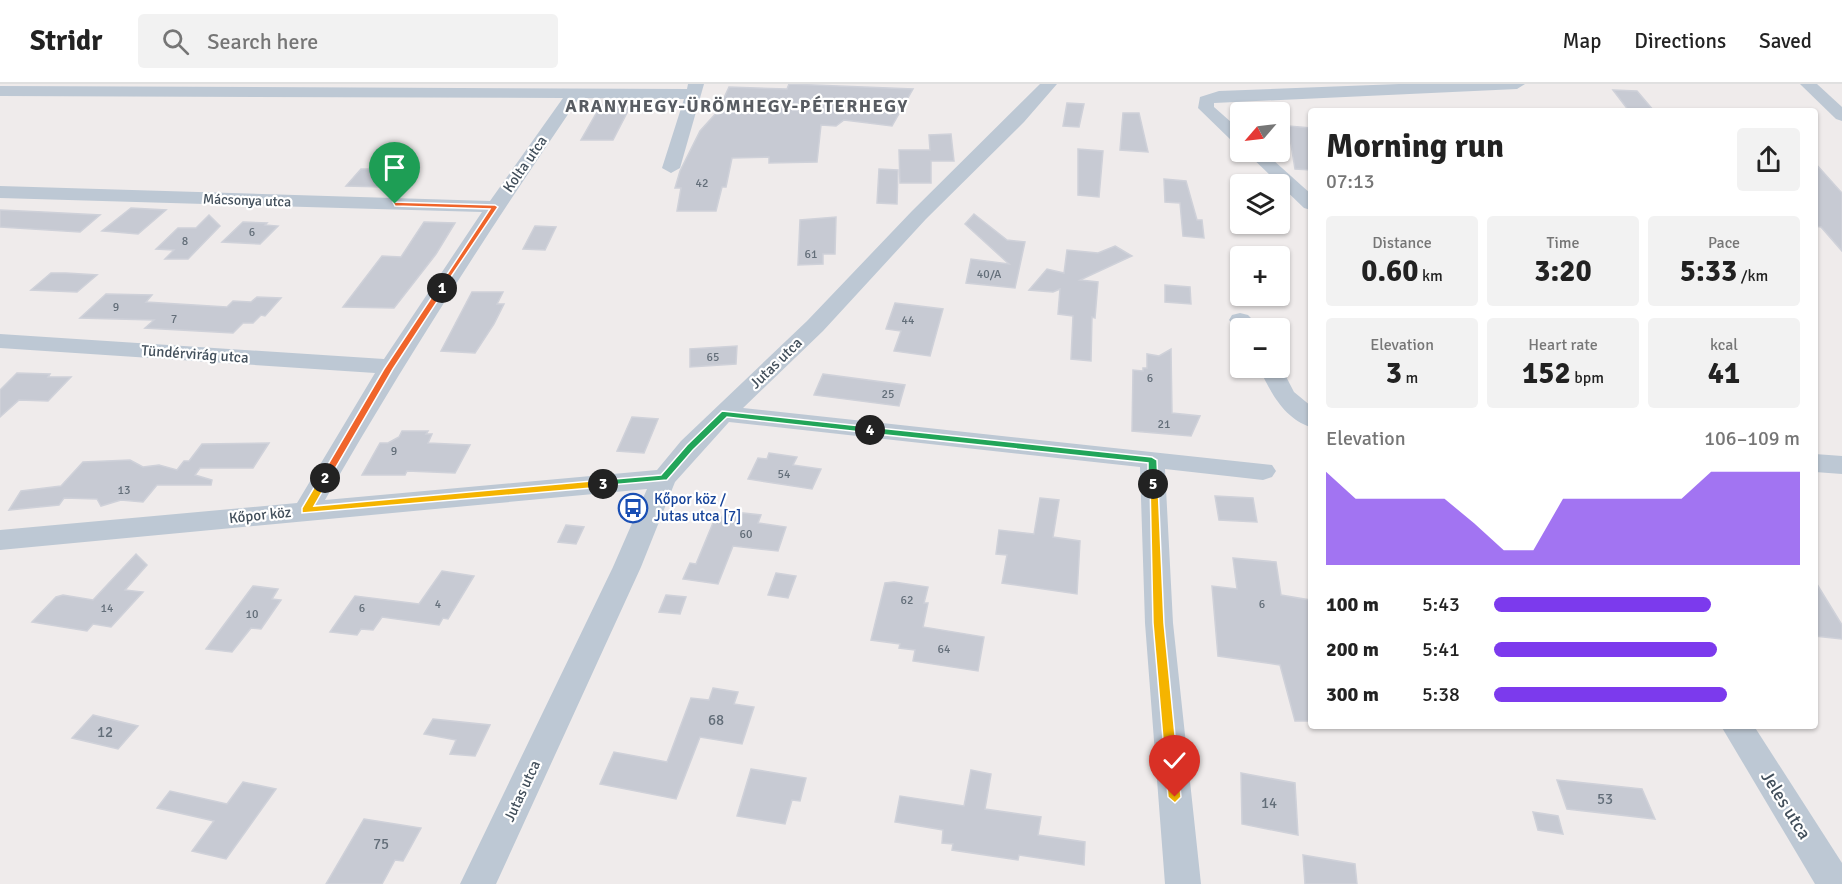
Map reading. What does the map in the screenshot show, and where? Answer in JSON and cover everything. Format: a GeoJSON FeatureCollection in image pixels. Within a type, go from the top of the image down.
{"type":"FeatureCollection","features":[{"type":"Feature","properties":{"kind":"street","name":"Jutas utca"},"geometry":{"type":"LineString","coordinates":[[478,884],[627,567],[664,478],[690,447],[815,326],[919,215],[1018,118],[1049,84]]}},
{"type":"Feature","properties":{"kind":"street"},"geometry":{"type":"LineString","coordinates":[[1230,131],[1206,108],[1206,100],[1218,96],[1404,86],[1517,84]]}},
{"type":"Feature","properties":{"kind":"street"},"geometry":{"type":"LineString","coordinates":[[1808,84],[1842,116]]}},
{"type":"Feature","properties":{"kind":"street"},"geometry":{"type":"LineString","coordinates":[[0,91],[439,88],[575,93],[694,89],[670,168]]}},
{"type":"Feature","properties":{"kind":"street","name":"Kolta utca"},"geometry":{"type":"LineString","coordinates":[[306,510],[390,368],[495,207],[575,93]]}},
{"type":"Feature","properties":{"kind":"street"},"geometry":{"type":"LineString","coordinates":[[1265,162],[1308,201]]}},
{"type":"Feature","properties":{"kind":"street","name":"Mácsonya utca"},"geometry":{"type":"LineString","coordinates":[[0,192],[495,207]]}},
{"type":"Feature","properties":{"kind":"street","name":"Tündérvirág utca"},"geometry":{"type":"LineString","coordinates":[[0,341],[390,368]]}},
{"type":"Feature","properties":{"kind":"street"},"geometry":{"type":"LineString","coordinates":[[1275,378],[1285,397],[1308,416]]}},
{"type":"Feature","properties":{"kind":"street"},"geometry":{"type":"LineString","coordinates":[[725,414],[1263,471]]}},
{"type":"Feature","properties":{"kind":"street"},"geometry":{"type":"LineString","coordinates":[[1152,460],[1159,623],[1183,884]]}},
{"type":"Feature","properties":{"kind":"street"},"geometry":{"type":"LineString","coordinates":[[1818,463],[1842,465]]}},
{"type":"Feature","properties":{"kind":"street","name":"Kőpor köz"},"geometry":{"type":"LineString","coordinates":[[0,540],[664,478]]}},
{"type":"Feature","properties":{"kind":"street","name":"Jeles utca"},"geometry":{"type":"LineString","coordinates":[[1739,729],[1835,884]]}},
{"type":"Feature","properties":{"kind":"building"},"geometry":{"type":"Polygon","coordinates":[[[789,84],[913,89],[892,126],[844,120],[836,126],[821,125],[817,162],[769,163],[769,157],[732,158],[726,187],[722,187],[716,211],[677,211],[681,188],[675,188],[680,171],[700,131],[718,111],[729,87],[787,89],[789,84]]]}},
{"type":"Feature","properties":{"kind":"building"},"geometry":{"type":"Polygon","coordinates":[[[1613,90],[1637,91],[1651,108],[1627,108],[1613,90]]]}},
{"type":"Feature","properties":{"kind":"building"},"geometry":{"type":"Polygon","coordinates":[[[1067,103],[1084,104],[1079,127],[1063,126],[1067,103]]]}},
{"type":"Feature","properties":{"kind":"building"},"geometry":{"type":"Polygon","coordinates":[[[601,105],[631,105],[613,140],[581,140],[601,105]]]}},
{"type":"Feature","properties":{"kind":"building"},"geometry":{"type":"Polygon","coordinates":[[[1123,113],[1139,113],[1148,152],[1120,150],[1123,113]]]}},
{"type":"Feature","properties":{"kind":"building"},"geometry":{"type":"Polygon","coordinates":[[[1290,126],[1308,128],[1308,170],[1295,169],[1290,126]]]}},
{"type":"Feature","properties":{"kind":"building"},"geometry":{"type":"Polygon","coordinates":[[[951,134],[954,161],[931,161],[931,183],[900,183],[899,150],[930,150],[929,135],[951,134]]]}},
{"type":"Feature","properties":{"kind":"building"},"geometry":{"type":"Polygon","coordinates":[[[1078,149],[1103,151],[1099,197],[1078,195],[1078,149]]]}},
{"type":"Feature","properties":{"kind":"building"},"geometry":{"type":"Polygon","coordinates":[[[1818,166],[1842,193],[1842,251],[1818,226],[1818,166]]]}},
{"type":"Feature","properties":{"kind":"building"},"geometry":{"type":"Polygon","coordinates":[[[361,169],[398,169],[385,187],[346,186],[361,169]]]}},
{"type":"Feature","properties":{"kind":"building"},"geometry":{"type":"Polygon","coordinates":[[[879,169],[898,170],[897,204],[877,203],[879,169]]]}},
{"type":"Feature","properties":{"kind":"building"},"geometry":{"type":"Polygon","coordinates":[[[1164,179],[1186,181],[1197,220],[1202,220],[1204,238],[1183,236],[1180,203],[1165,202],[1164,179]]]}},
{"type":"Feature","properties":{"kind":"building"},"geometry":{"type":"Polygon","coordinates":[[[131,208],[166,210],[138,234],[102,231],[131,208]]]}},
{"type":"Feature","properties":{"kind":"building"},"geometry":{"type":"Polygon","coordinates":[[[0,210],[100,215],[80,232],[0,227],[0,210]]]}},
{"type":"Feature","properties":{"kind":"building"},"geometry":{"type":"Polygon","coordinates":[[[974,214],[1007,240],[1025,242],[1015,288],[966,283],[971,259],[1009,264],[965,224],[974,214]]]}},
{"type":"Feature","properties":{"kind":"building"},"geometry":{"type":"Polygon","coordinates":[[[209,215],[220,226],[188,259],[165,259],[174,250],[156,249],[178,228],[196,228],[209,215]]]}},
{"type":"Feature","properties":{"kind":"building"},"geometry":{"type":"Polygon","coordinates":[[[836,217],[835,254],[823,254],[823,264],[798,265],[800,220],[836,217]]]}},
{"type":"Feature","properties":{"kind":"building"},"geometry":{"type":"Polygon","coordinates":[[[243,222],[278,226],[260,244],[222,242],[243,222]]]}},
{"type":"Feature","properties":{"kind":"building"},"geometry":{"type":"Polygon","coordinates":[[[424,222],[455,223],[436,254],[394,308],[343,307],[382,256],[401,257],[424,222]]]}},
{"type":"Feature","properties":{"kind":"building"},"geometry":{"type":"Polygon","coordinates":[[[535,226],[556,227],[545,250],[523,249],[535,226]]]}},
{"type":"Feature","properties":{"kind":"building"},"geometry":{"type":"Polygon","coordinates":[[[1115,246],[1132,256],[1080,280],[1098,282],[1095,318],[1092,317],[1091,361],[1071,359],[1073,316],[1058,314],[1060,289],[1053,292],[1029,290],[1047,269],[1064,273],[1067,250],[1098,253],[1115,246]]]}},
{"type":"Feature","properties":{"kind":"building"},"geometry":{"type":"Polygon","coordinates":[[[51,273],[97,275],[77,292],[31,290],[51,273]]]}},
{"type":"Feature","properties":{"kind":"building"},"geometry":{"type":"Polygon","coordinates":[[[1165,285],[1190,287],[1191,304],[1165,302],[1165,285]]]}},
{"type":"Feature","properties":{"kind":"building"},"geometry":{"type":"Polygon","coordinates":[[[472,292],[503,292],[497,304],[504,304],[494,324],[475,353],[441,351],[472,292]]]}},
{"type":"Feature","properties":{"kind":"building"},"geometry":{"type":"Polygon","coordinates":[[[106,294],[152,295],[146,302],[227,307],[233,301],[251,302],[257,297],[281,298],[265,316],[261,315],[253,323],[243,323],[233,333],[145,328],[154,320],[80,318],[106,294]]]}},
{"type":"Feature","properties":{"kind":"building"},"geometry":{"type":"Polygon","coordinates":[[[895,303],[943,309],[930,356],[894,351],[901,331],[886,329],[895,303]]]}},
{"type":"Feature","properties":{"kind":"building"},"geometry":{"type":"Polygon","coordinates":[[[737,346],[736,364],[690,367],[690,349],[737,346]]]}},
{"type":"Feature","properties":{"kind":"building"},"geometry":{"type":"Polygon","coordinates":[[[1171,349],[1172,413],[1200,416],[1191,436],[1132,431],[1133,370],[1143,371],[1143,368],[1147,368],[1147,354],[1159,356],[1171,349]]]}},
{"type":"Feature","properties":{"kind":"building"},"geometry":{"type":"Polygon","coordinates":[[[17,373],[71,377],[48,401],[19,400],[0,417],[0,390],[17,373]]]}},
{"type":"Feature","properties":{"kind":"building"},"geometry":{"type":"Polygon","coordinates":[[[823,374],[905,385],[899,406],[814,395],[823,374]]]}},
{"type":"Feature","properties":{"kind":"building"},"geometry":{"type":"Polygon","coordinates":[[[632,417],[658,419],[644,453],[617,451],[632,417]]]}},
{"type":"Feature","properties":{"kind":"building"},"geometry":{"type":"Polygon","coordinates":[[[402,431],[428,431],[426,434],[432,434],[428,443],[470,445],[455,473],[407,471],[405,475],[362,475],[380,443],[388,443],[399,437],[402,431]]]}},
{"type":"Feature","properties":{"kind":"building"},"geometry":{"type":"Polygon","coordinates":[[[269,443],[253,468],[200,468],[195,475],[212,480],[211,485],[157,485],[143,502],[121,500],[101,506],[97,499],[64,498],[59,505],[9,510],[21,491],[61,486],[83,462],[130,460],[143,467],[159,465],[177,470],[184,461],[189,461],[202,444],[269,443]]]}},
{"type":"Feature","properties":{"kind":"building"},"geometry":{"type":"Polygon","coordinates":[[[769,453],[797,457],[793,465],[821,469],[812,489],[748,479],[758,458],[767,459],[769,453]]]}},
{"type":"Feature","properties":{"kind":"building"},"geometry":{"type":"Polygon","coordinates":[[[1215,496],[1253,498],[1257,522],[1219,520],[1215,496]]]}},
{"type":"Feature","properties":{"kind":"building"},"geometry":{"type":"Polygon","coordinates":[[[1040,498],[1059,500],[1053,537],[1080,541],[1077,594],[1002,583],[1007,555],[996,554],[999,530],[1034,534],[1040,498]]]}},
{"type":"Feature","properties":{"kind":"building"},"geometry":{"type":"Polygon","coordinates":[[[725,511],[761,515],[758,523],[786,527],[778,551],[733,546],[718,584],[683,579],[690,563],[696,564],[715,518],[721,519],[725,511]]]}},
{"type":"Feature","properties":{"kind":"building"},"geometry":{"type":"Polygon","coordinates":[[[566,525],[584,527],[576,544],[558,542],[566,525]]]}},
{"type":"Feature","properties":{"kind":"building"},"geometry":{"type":"Polygon","coordinates":[[[136,554],[147,565],[125,590],[143,592],[111,627],[93,624],[87,631],[32,622],[56,597],[63,595],[93,600],[136,554]]]}},
{"type":"Feature","properties":{"kind":"building"},"geometry":{"type":"Polygon","coordinates":[[[1233,558],[1276,562],[1281,595],[1308,600],[1308,721],[1295,721],[1280,665],[1218,656],[1212,586],[1237,589],[1233,558]]]}},
{"type":"Feature","properties":{"kind":"building"},"geometry":{"type":"Polygon","coordinates":[[[442,571],[474,576],[448,619],[443,618],[439,625],[382,617],[373,630],[361,629],[357,635],[330,632],[355,596],[419,604],[442,571]]]}},
{"type":"Feature","properties":{"kind":"building"},"geometry":{"type":"Polygon","coordinates":[[[776,573],[796,576],[788,598],[768,595],[776,573]]]}},
{"type":"Feature","properties":{"kind":"building"},"geometry":{"type":"Polygon","coordinates":[[[894,582],[928,587],[924,603],[928,603],[923,627],[984,637],[978,671],[913,661],[915,650],[899,648],[900,644],[871,640],[885,583],[894,582]]]}},
{"type":"Feature","properties":{"kind":"building"},"geometry":{"type":"Polygon","coordinates":[[[253,586],[278,589],[272,599],[281,600],[261,629],[251,628],[232,652],[206,649],[253,586]]]}},
{"type":"Feature","properties":{"kind":"building"},"geometry":{"type":"Polygon","coordinates":[[[1818,586],[1842,625],[1842,639],[1818,636],[1818,586]]]}},
{"type":"Feature","properties":{"kind":"building"},"geometry":{"type":"Polygon","coordinates":[[[666,595],[686,597],[680,614],[659,612],[666,595]]]}},
{"type":"Feature","properties":{"kind":"building"},"geometry":{"type":"Polygon","coordinates":[[[713,688],[738,692],[734,704],[754,707],[742,744],[700,737],[676,799],[600,784],[614,752],[667,762],[691,698],[709,700],[713,688]]]}},
{"type":"Feature","properties":{"kind":"building"},"geometry":{"type":"Polygon","coordinates":[[[93,715],[138,726],[118,749],[72,738],[93,715]]]}},
{"type":"Feature","properties":{"kind":"building"},"geometry":{"type":"Polygon","coordinates":[[[433,719],[490,725],[475,756],[450,754],[456,740],[424,734],[433,719]]]}},
{"type":"Feature","properties":{"kind":"building"},"geometry":{"type":"Polygon","coordinates":[[[751,769],[806,778],[800,801],[792,800],[785,824],[737,816],[751,769]]]}},
{"type":"Feature","properties":{"kind":"building"},"geometry":{"type":"Polygon","coordinates":[[[971,770],[991,774],[985,809],[1041,817],[1038,835],[1085,842],[1084,865],[1019,855],[1018,860],[952,850],[953,844],[942,843],[943,830],[895,822],[900,796],[964,806],[971,770]]]}},
{"type":"Feature","properties":{"kind":"building"},"geometry":{"type":"Polygon","coordinates":[[[1241,773],[1295,783],[1298,835],[1242,824],[1241,773]]]}},
{"type":"Feature","properties":{"kind":"building"},"geometry":{"type":"Polygon","coordinates":[[[1557,780],[1642,789],[1655,819],[1567,809],[1557,780]]]}},
{"type":"Feature","properties":{"kind":"building"},"geometry":{"type":"Polygon","coordinates":[[[243,782],[276,789],[226,859],[192,851],[214,821],[157,808],[170,791],[227,804],[243,782]]]}},
{"type":"Feature","properties":{"kind":"building"},"geometry":{"type":"Polygon","coordinates":[[[1533,812],[1558,816],[1563,834],[1538,830],[1533,812]]]}},
{"type":"Feature","properties":{"kind":"building"},"geometry":{"type":"Polygon","coordinates":[[[364,819],[421,828],[403,861],[395,860],[382,884],[326,884],[364,819]]]}},
{"type":"Feature","properties":{"kind":"building"},"geometry":{"type":"Polygon","coordinates":[[[1303,855],[1355,864],[1357,884],[1305,884],[1303,855]]]}},
{"type":"Feature","properties":{"kind":"place","name":"Kőpor köz / Jutas utca [7]"},"geometry":{"type":"Point","coordinates":[633,508]}},
{"type":"Feature","properties":{"kind":"district","name":"ARANYHEGY-ÜRÖMHEGY-PÉTERHEGY"},"geometry":{"type":"Point","coordinates":[737,106]}},
{"type":"Feature","properties":{"kind":"route"},"geometry":{"type":"LineString","coordinates":[[395,204],[495,207],[389,369],[306,510],[664,478],[690,447],[725,414],[1152,460],[1159,623],[1175,797]]}}]}
